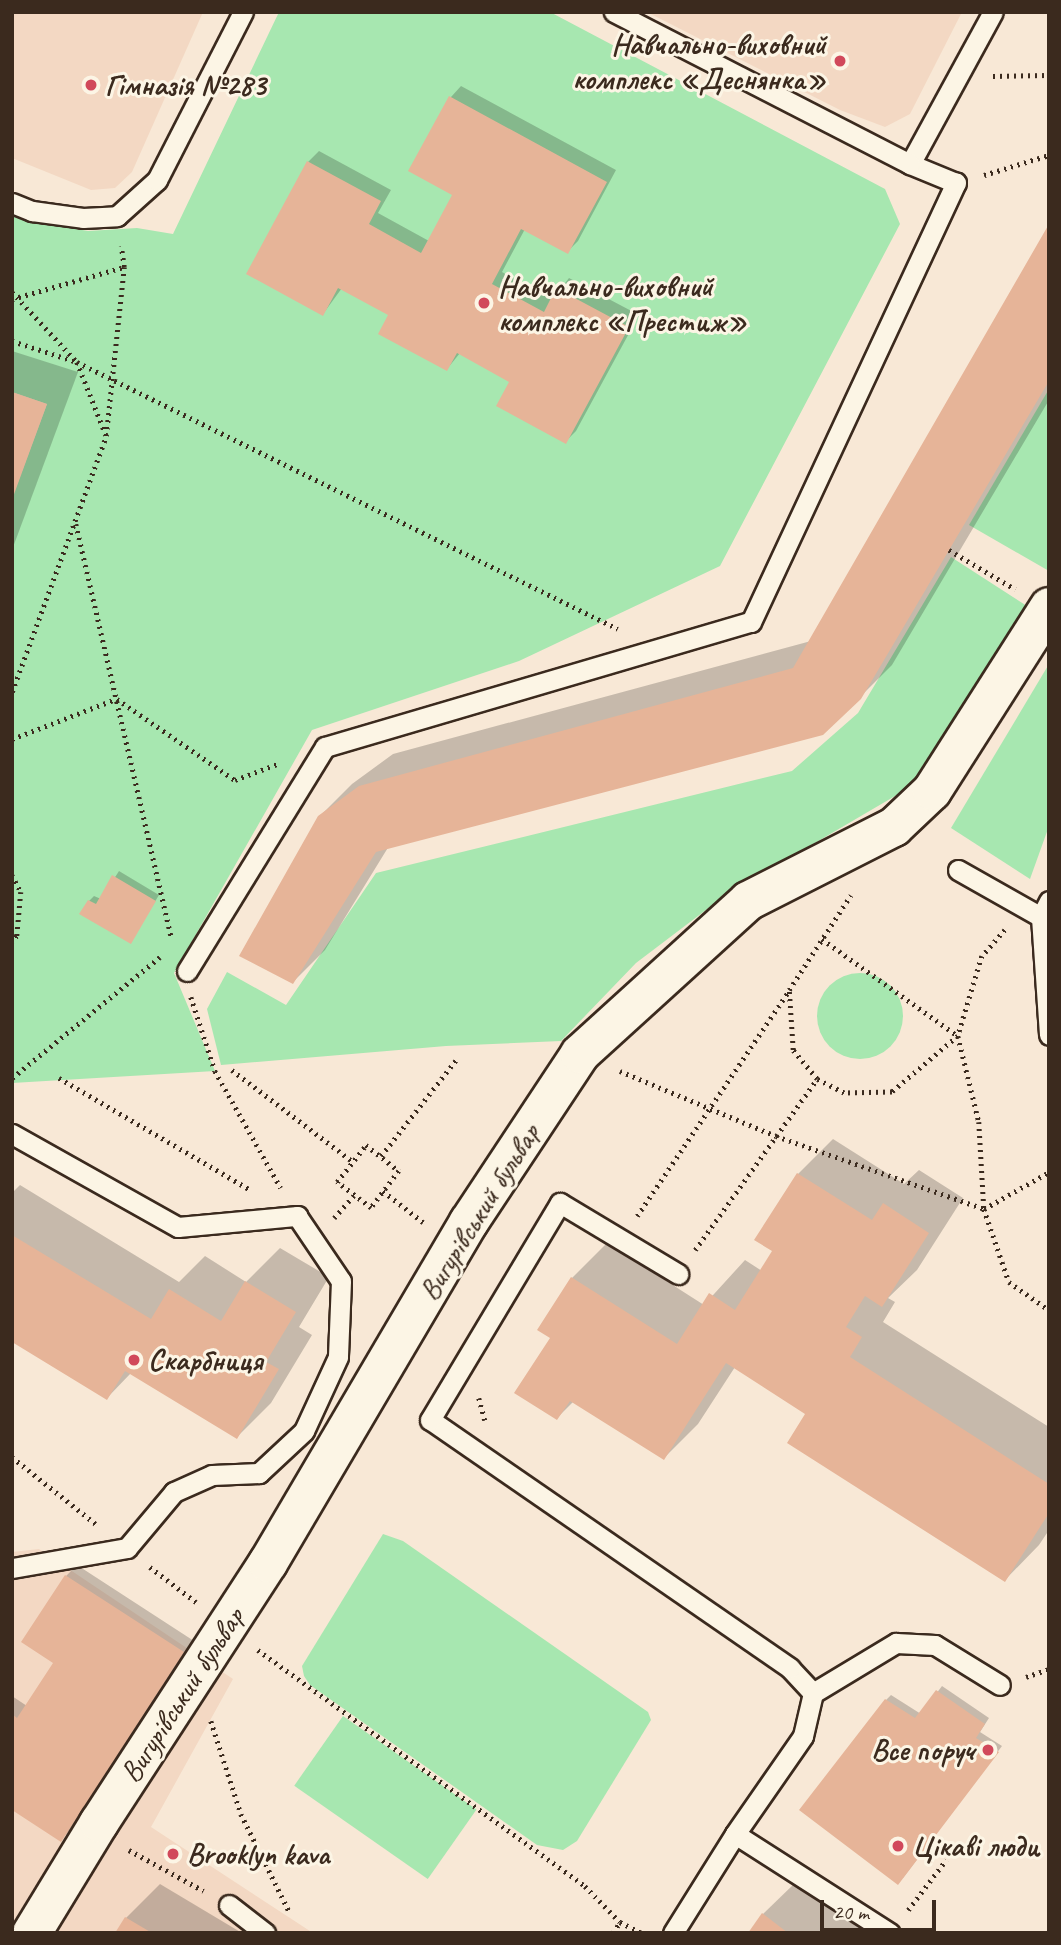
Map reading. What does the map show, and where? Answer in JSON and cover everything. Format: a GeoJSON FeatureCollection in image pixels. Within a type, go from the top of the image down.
{"type":"FeatureCollection","features":[{"type":"Feature","properties":{"kind":"street","name":"Вигурівський бульвар"},"geometry":{"type":"LineString","coordinates":[[32,1933],[94,1831],[268,1563],[468,1222],[580,1054],[748,901],[894,827],[932,791],[1048,608]]}},
{"type":"Feature","properties":{"kind":"lane"},"geometry":{"type":"LineString","coordinates":[[12,203],[32,211],[83,218],[117,216],[157,180],[243,12]]}},
{"type":"Feature","properties":{"kind":"lane"},"geometry":{"type":"LineString","coordinates":[[187,971],[324,747],[751,622],[956,183],[910,164],[614,12]]}},
{"type":"Feature","properties":{"kind":"lane"},"geometry":{"type":"LineString","coordinates":[[910,164],[993,12]]}},
{"type":"Feature","properties":{"kind":"lane"},"geometry":{"type":"LineString","coordinates":[[958,870],[1045,909],[1049,1035]]}},
{"type":"Feature","properties":{"kind":"lane"},"geometry":{"type":"LineString","coordinates":[[12,1134],[178,1227],[297,1216],[341,1281],[338,1357],[304,1431],[260,1473],[212,1475],[174,1492],[127,1548],[12,1568]]}},
{"type":"Feature","properties":{"kind":"lane"},"geometry":{"type":"LineString","coordinates":[[678,1275],[560,1203],[430,1420],[790,1668],[814,1693]]}},
{"type":"Feature","properties":{"kind":"lane"},"geometry":{"type":"LineString","coordinates":[[673,1933],[735,1834],[803,1736],[814,1693],[896,1643],[935,1645],[1000,1685]]}},
{"type":"Feature","properties":{"kind":"lane"},"geometry":{"type":"LineString","coordinates":[[735,1834],[890,1933]]}},
{"type":"Feature","properties":{"kind":"lane"},"geometry":{"type":"LineString","coordinates":[[229,1905],[265,1933]]}},
{"type":"Feature","properties":{"kind":"path"},"geometry":{"type":"LineString","coordinates":[[958,76],[1049,75]]}},
{"type":"Feature","properties":{"kind":"path"},"geometry":{"type":"LineString","coordinates":[[956,183],[1049,155]]}},
{"type":"Feature","properties":{"kind":"path"},"geometry":{"type":"LineString","coordinates":[[12,692],[76,524],[106,436],[124,267],[117,216]]}},
{"type":"Feature","properties":{"kind":"path"},"geometry":{"type":"LineString","coordinates":[[15,298],[124,267]]}},
{"type":"Feature","properties":{"kind":"path"},"geometry":{"type":"LineString","coordinates":[[12,292],[77,362],[106,436]]}},
{"type":"Feature","properties":{"kind":"path"},"geometry":{"type":"LineString","coordinates":[[12,341],[77,362],[659,649]]}},
{"type":"Feature","properties":{"kind":"path"},"geometry":{"type":"LineString","coordinates":[[76,524],[116,699],[235,780],[324,747]]}},
{"type":"Feature","properties":{"kind":"path"},"geometry":{"type":"LineString","coordinates":[[949,550],[1048,608]]}},
{"type":"Feature","properties":{"kind":"path"},"geometry":{"type":"LineString","coordinates":[[12,739],[116,699]]}},
{"type":"Feature","properties":{"kind":"path"},"geometry":{"type":"LineString","coordinates":[[12,875],[21,892],[18,936],[12,942]]}},
{"type":"Feature","properties":{"kind":"path"},"geometry":{"type":"LineString","coordinates":[[620,1239],[710,1109],[858,883]]}},
{"type":"Feature","properties":{"kind":"path"},"geometry":{"type":"LineString","coordinates":[[822,939],[958,1036]]}},
{"type":"Feature","properties":{"kind":"path"},"geometry":{"type":"LineString","coordinates":[[12,1078],[163,955]]}},
{"type":"Feature","properties":{"kind":"path"},"geometry":{"type":"LineString","coordinates":[[982,957],[958,1036],[978,1122],[984,1209],[1009,1282],[1049,1310]]}},
{"type":"Feature","properties":{"kind":"path"},"geometry":{"type":"LineString","coordinates":[[789,990],[793,1050],[817,1079],[844,1093],[892,1093],[958,1036]]}},
{"type":"Feature","properties":{"kind":"path"},"geometry":{"type":"LineString","coordinates":[[580,1054],[776,1136],[984,1209],[1049,1172]]}},
{"type":"Feature","properties":{"kind":"path"},"geometry":{"type":"LineString","coordinates":[[381,1156],[456,1060]]}},
{"type":"Feature","properties":{"kind":"path"},"geometry":{"type":"LineString","coordinates":[[232,1070],[353,1162]]}},
{"type":"Feature","properties":{"kind":"path"},"geometry":{"type":"LineString","coordinates":[[59,1078],[297,1216]]}},
{"type":"Feature","properties":{"kind":"path"},"geometry":{"type":"LineString","coordinates":[[678,1275],[817,1079]]}},
{"type":"Feature","properties":{"kind":"path"},"geometry":{"type":"LineString","coordinates":[[366,1144],[381,1156],[399,1171],[370,1208],[337,1182],[366,1144]]}},
{"type":"Feature","properties":{"kind":"path"},"geometry":{"type":"LineString","coordinates":[[383,1191],[397,1202]]}},
{"type":"Feature","properties":{"kind":"path"},"geometry":{"type":"LineString","coordinates":[[468,1357],[496,1465]]}},
{"type":"Feature","properties":{"kind":"path"},"geometry":{"type":"LineString","coordinates":[[12,1457],[227,1626],[585,1886],[620,1922],[642,1933]]}},
{"type":"Feature","properties":{"kind":"path"},"geometry":{"type":"LineString","coordinates":[[196,1674],[241,1814],[294,1921]]}},
{"type":"Feature","properties":{"kind":"path"},"geometry":{"type":"LineString","coordinates":[[94,1831],[229,1905]]}},
{"type":"Feature","properties":{"kind":"path"},"geometry":{"type":"LineString","coordinates":[[907,1912],[946,1860]]}},
{"type":"Feature","properties":{"kind":"path"},"geometry":{"type":"LineString","coordinates":[[613,1933],[620,1922]]}},
{"type":"Feature","properties":{"kind":"shaded area","name":"Гімназія №283"},"geometry":{"type":"Polygon","coordinates":[[[12,12],[203,12],[132,172],[115,188],[91,190],[12,158],[12,12]]]}},
{"type":"Feature","properties":{"kind":"shaded area","name":"Навчально-виховний комплекс «Деснянка»"},"geometry":{"type":"Polygon","coordinates":[[[647,12],[962,12],[910,114],[885,127],[840,110],[647,12]]]}},
{"type":"Feature","properties":{"kind":"shaded area"},"geometry":{"type":"Polygon","coordinates":[[[39,1549],[233,1679],[151,1827],[313,1933],[12,1933],[12,1552],[39,1549]]]}},
{"type":"Feature","properties":{"kind":"green space"},"geometry":{"type":"Polygon","coordinates":[[[279,12],[550,12],[885,189],[900,224],[720,566],[519,661],[312,730],[174,973],[215,1071],[12,1083],[12,498],[47,404],[12,392],[12,213],[29,221],[88,231],[137,228],[173,234],[279,12]]]}},
{"type":"Feature","properties":{"kind":"green space"},"geometry":{"type":"Polygon","coordinates":[[[1049,389],[1049,571],[969,525],[1049,389]]]}},
{"type":"Feature","properties":{"kind":"green space"},"geometry":{"type":"Polygon","coordinates":[[[951,557],[1030,608],[935,760],[907,789],[723,897],[636,963],[561,1041],[446,1046],[221,1065],[207,1009],[227,972],[286,1005],[376,873],[792,771],[858,713],[951,557]]]}},
{"type":"Feature","properties":{"kind":"green space"},"geometry":{"type":"Polygon","coordinates":[[[1049,664],[1049,826],[1030,879],[951,828],[1049,664]]]}},
{"type":"Feature","properties":{"kind":"green space"},"geometry":{"type":"Polygon","coordinates":[[[852,973],[868,973],[891,985],[900,999],[903,1016],[900,1033],[891,1047],[868,1059],[852,1059],[836,1052],[824,1040],[817,1024],[817,1008],[824,992],[836,980],[852,973]]]}},
{"type":"Feature","properties":{"kind":"green space"},"geometry":{"type":"Polygon","coordinates":[[[383,1534],[403,1541],[648,1712],[651,1720],[577,1841],[563,1850],[537,1845],[310,1685],[304,1676],[302,1666],[383,1534]]]}},
{"type":"Feature","properties":{"kind":"green space"},"geometry":{"type":"Polygon","coordinates":[[[343,1716],[477,1809],[428,1879],[294,1786],[343,1716]]]}},
{"type":"Feature","properties":{"kind":"building"},"geometry":{"type":"Polygon","coordinates":[[[449,96],[607,182],[568,254],[521,229],[492,284],[544,312],[556,288],[629,327],[566,444],[496,406],[509,382],[457,353],[447,371],[378,334],[388,315],[338,288],[323,316],[246,274],[307,161],[381,201],[369,224],[421,253],[452,195],[408,171],[449,96]]]}},
{"type":"Feature","properties":{"kind":"building"},"geometry":{"type":"Polygon","coordinates":[[[1049,224],[1049,381],[861,699],[823,735],[376,852],[293,984],[239,956],[318,816],[359,786],[793,668],[1049,224]]]}},
{"type":"Feature","properties":{"kind":"building"},"geometry":{"type":"Polygon","coordinates":[[[12,392],[47,404],[13,497],[12,497],[12,392]]]}},
{"type":"Feature","properties":{"kind":"building"},"geometry":{"type":"Polygon","coordinates":[[[112,875],[156,901],[131,944],[79,914],[88,900],[96,904],[112,875]]]}},
{"type":"Feature","properties":{"kind":"building"},"geometry":{"type":"Polygon","coordinates":[[[797,1173],[872,1220],[883,1203],[929,1233],[882,1307],[865,1296],[846,1327],[862,1337],[850,1357],[1049,1484],[1049,1513],[1005,1582],[787,1443],[805,1414],[726,1363],[664,1460],[570,1401],[557,1420],[514,1393],[550,1338],[537,1330],[571,1277],[677,1344],[709,1293],[735,1310],[772,1251],[754,1240],[797,1173]]]}},
{"type":"Feature","properties":{"kind":"building"},"geometry":{"type":"Polygon","coordinates":[[[12,1235],[151,1319],[169,1289],[221,1321],[245,1281],[296,1312],[266,1362],[279,1369],[237,1439],[125,1371],[107,1400],[12,1342],[12,1235]]]}},
{"type":"Feature","properties":{"kind":"building"},"geometry":{"type":"Polygon","coordinates":[[[65,1575],[184,1652],[61,1842],[12,1810],[12,1714],[17,1718],[53,1663],[21,1642],[65,1575]]]}},
{"type":"Feature","properties":{"kind":"building"},"geometry":{"type":"Polygon","coordinates":[[[936,1690],[985,1724],[976,1738],[999,1752],[898,1885],[799,1810],[885,1699],[915,1718],[936,1690]]]}},
{"type":"Feature","properties":{"kind":"building"},"geometry":{"type":"Polygon","coordinates":[[[762,1913],[788,1933],[748,1933],[762,1913]]]}},
{"type":"Feature","properties":{"kind":"building"},"geometry":{"type":"Polygon","coordinates":[[[125,1917],[152,1933],[115,1933],[125,1917]]]}},
{"type":"Feature","properties":{"kind":"place","name":"Навчально-виховний комплекс «Деснянка»"},"geometry":{"type":"Point","coordinates":[840,61]}},
{"type":"Feature","properties":{"kind":"place","name":"Гімназія №283"},"geometry":{"type":"Point","coordinates":[91,85]}},
{"type":"Feature","properties":{"kind":"place","name":"Навчально-виховний комплекс «Престиж»"},"geometry":{"type":"Point","coordinates":[484,303]}},
{"type":"Feature","properties":{"kind":"place","name":"Скарбниця"},"geometry":{"type":"Point","coordinates":[134,1360]}},
{"type":"Feature","properties":{"kind":"place","name":"Все поруч"},"geometry":{"type":"Point","coordinates":[988,1750]}},
{"type":"Feature","properties":{"kind":"place","name":"Цікаві люди"},"geometry":{"type":"Point","coordinates":[898,1846]}},
{"type":"Feature","properties":{"kind":"place","name":"Brooklyn kava"},"geometry":{"type":"Point","coordinates":[173,1854]}}]}
